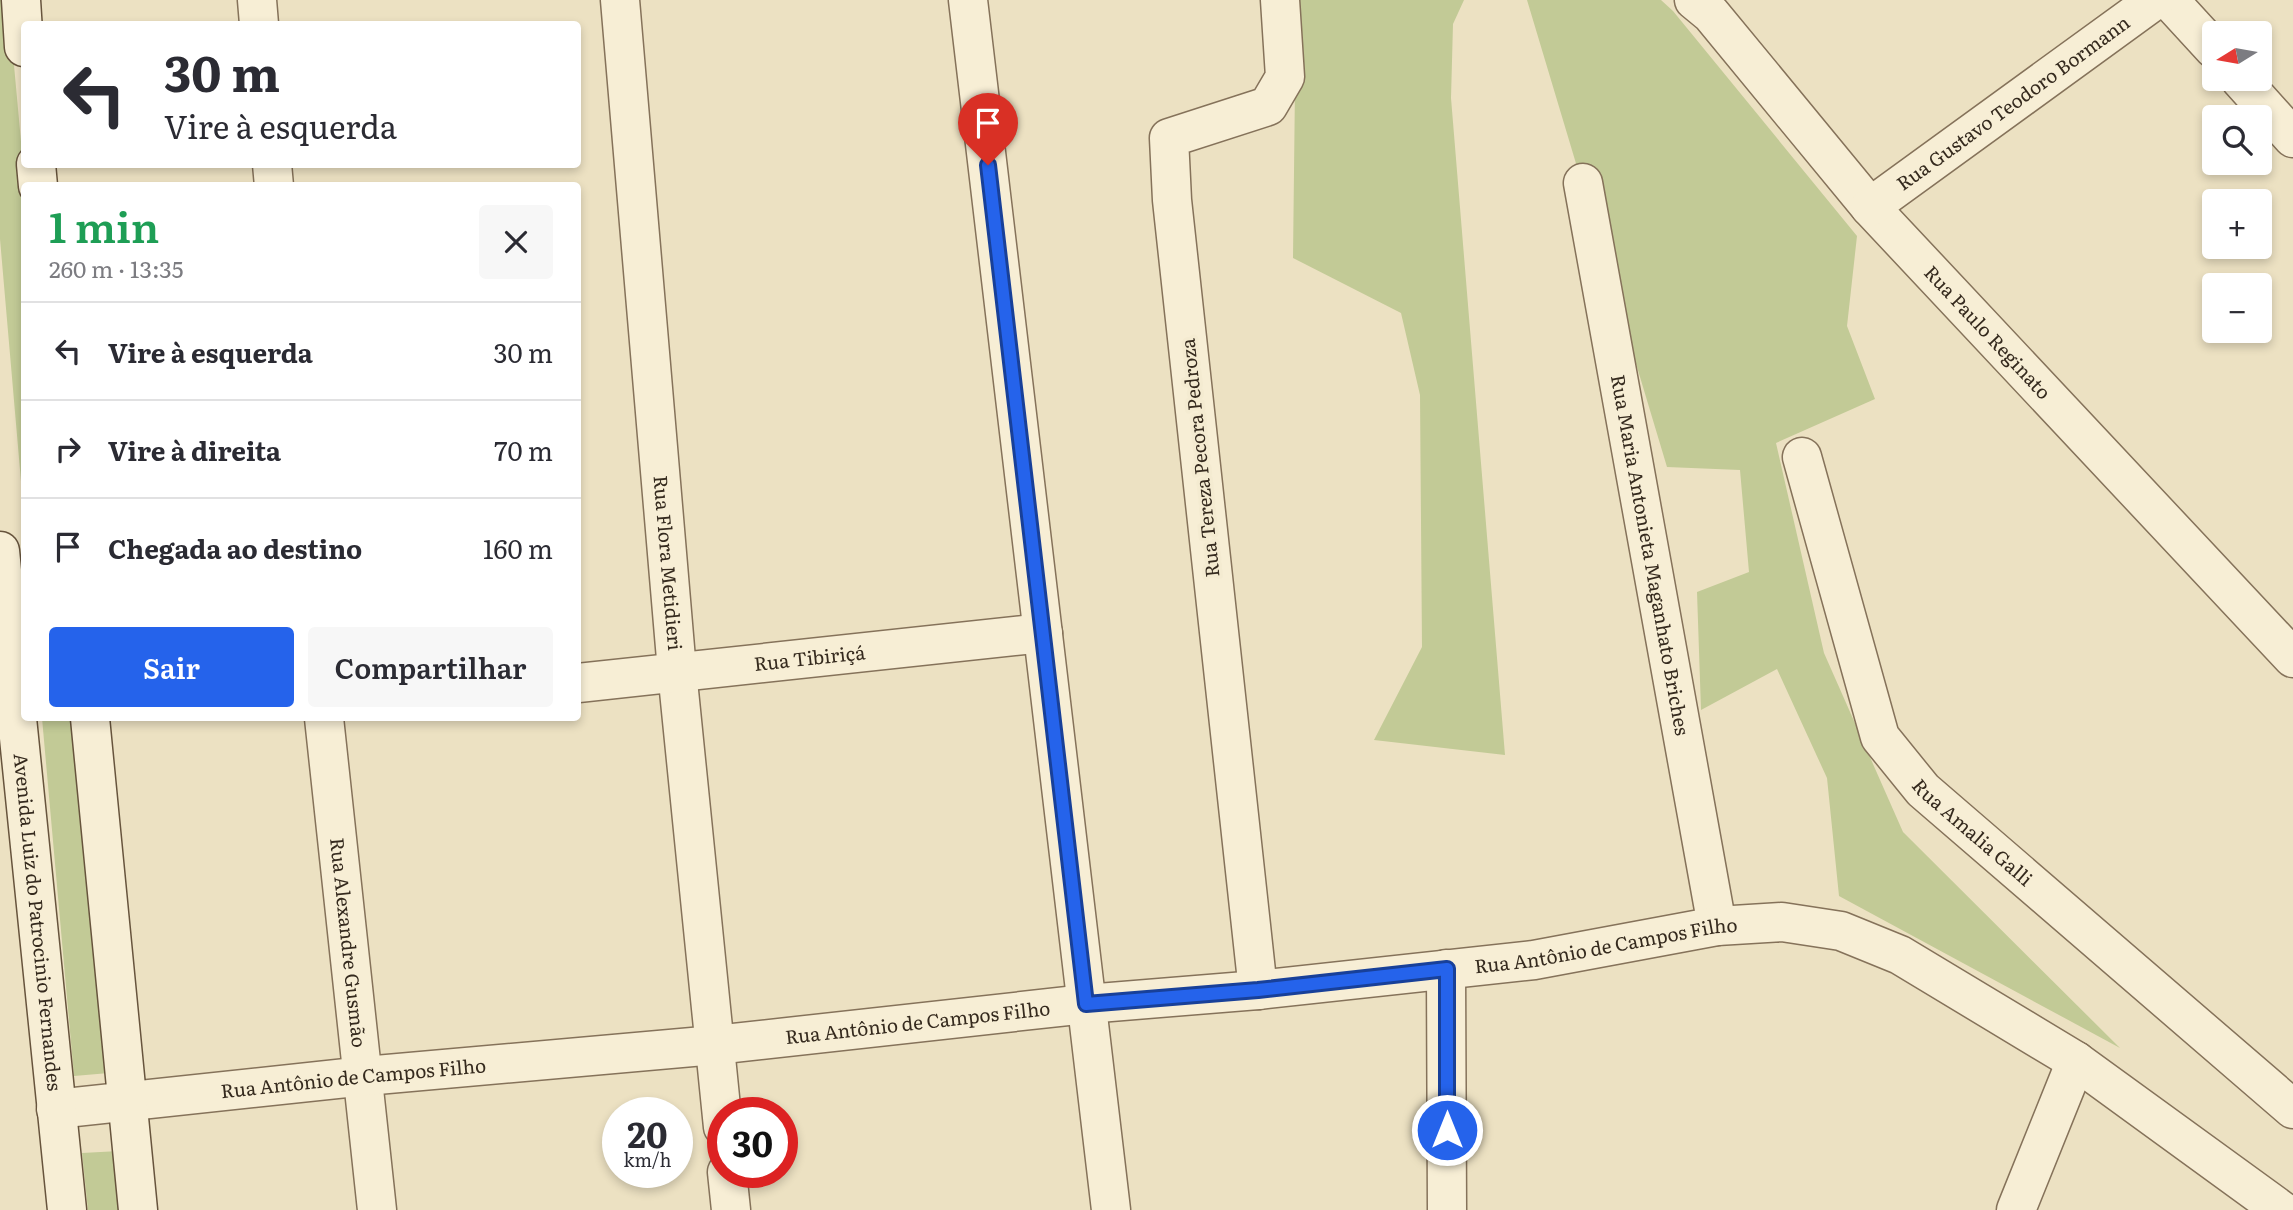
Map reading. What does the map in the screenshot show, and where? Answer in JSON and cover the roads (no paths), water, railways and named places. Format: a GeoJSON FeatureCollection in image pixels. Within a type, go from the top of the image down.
{"type":"FeatureCollection","features":[{"type":"Feature","properties":{"kind":"street"},"geometry":{"type":"LineString","coordinates":[[20,0],[22,21]]}},
{"type":"Feature","properties":{"kind":"street"},"geometry":{"type":"LineString","coordinates":[[257,0],[259,21]]}},
{"type":"Feature","properties":{"kind":"street","name":"Rua Flora Metidieri"},"geometry":{"type":"LineString","coordinates":[[620,0],[677,671],[720,1097]]}},
{"type":"Feature","properties":{"kind":"street"},"geometry":{"type":"LineString","coordinates":[[968,0],[1111,1210]]}},
{"type":"Feature","properties":{"kind":"street","name":"Rua Tereza Pecora Pedroza"},"geometry":{"type":"LineString","coordinates":[[1258,990],[1172,200],[1169,138],[1268,106],[1285,77],[1280,0]]}},
{"type":"Feature","properties":{"kind":"street","name":"Rua Paulo Reginato"},"geometry":{"type":"LineString","coordinates":[[1694,0],[1711,14],[1870,207],[2293,657]]}},
{"type":"Feature","properties":{"kind":"street","name":"Rua Gustavo Teodoro Bormann"},"geometry":{"type":"LineString","coordinates":[[1870,207],[2155,0]]}},
{"type":"Feature","properties":{"kind":"street"},"geometry":{"type":"LineString","coordinates":[[2169,0],[2202,36]]}},
{"type":"Feature","properties":{"kind":"street"},"geometry":{"type":"LineString","coordinates":[[2251,91],[2293,138]]}},
{"type":"Feature","properties":{"kind":"street","name":"Rua Maria Antonieta Maganhato Briches"},"geometry":{"type":"LineString","coordinates":[[1583,183],[1717,926]]}},
{"type":"Feature","properties":{"kind":"street","name":"Rua Amalia Galli"},"geometry":{"type":"LineString","coordinates":[[1802,457],[1880,737],[1923,790],[2293,1109]]}},
{"type":"Feature","properties":{"kind":"street","name":"Avenida Luiz do Patrocinio Fernandes"},"geometry":{"type":"LineString","coordinates":[[0,551],[67,1210]]}},
{"type":"Feature","properties":{"kind":"street","name":"Rua Tibiriçá"},"geometry":{"type":"LineString","coordinates":[[581,683],[1043,633]]}},
{"type":"Feature","properties":{"kind":"street"},"geometry":{"type":"LineString","coordinates":[[90,721],[138,1210]]}},
{"type":"Feature","properties":{"kind":"street","name":"Rua Alexandre Gusmão"},"geometry":{"type":"LineString","coordinates":[[324,721],[365,1076],[377,1210]]}},
{"type":"Feature","properties":{"kind":"street","name":"Rua Antônio de Campos Filho"},"geometry":{"type":"LineString","coordinates":[[56,1109],[365,1076],[715,1045],[1086,1004],[1258,990],[1534,960],[1717,926],[1782,922],[1841,931],[1900,955],[2076,1061],[2283,1210]]}},
{"type":"Feature","properties":{"kind":"street"},"geometry":{"type":"LineString","coordinates":[[1447,969],[1447,1210]]}},
{"type":"Feature","properties":{"kind":"street"},"geometry":{"type":"LineString","coordinates":[[2015,1210],[2076,1061]]}},
{"type":"Feature","properties":{"kind":"street"},"geometry":{"type":"LineString","coordinates":[[728,1188],[730,1210]]}},
{"type":"Feature","properties":{"kind":"street"},"geometry":{"type":"LineString","coordinates":[[2283,1210],[2293,1193]]}}]}
